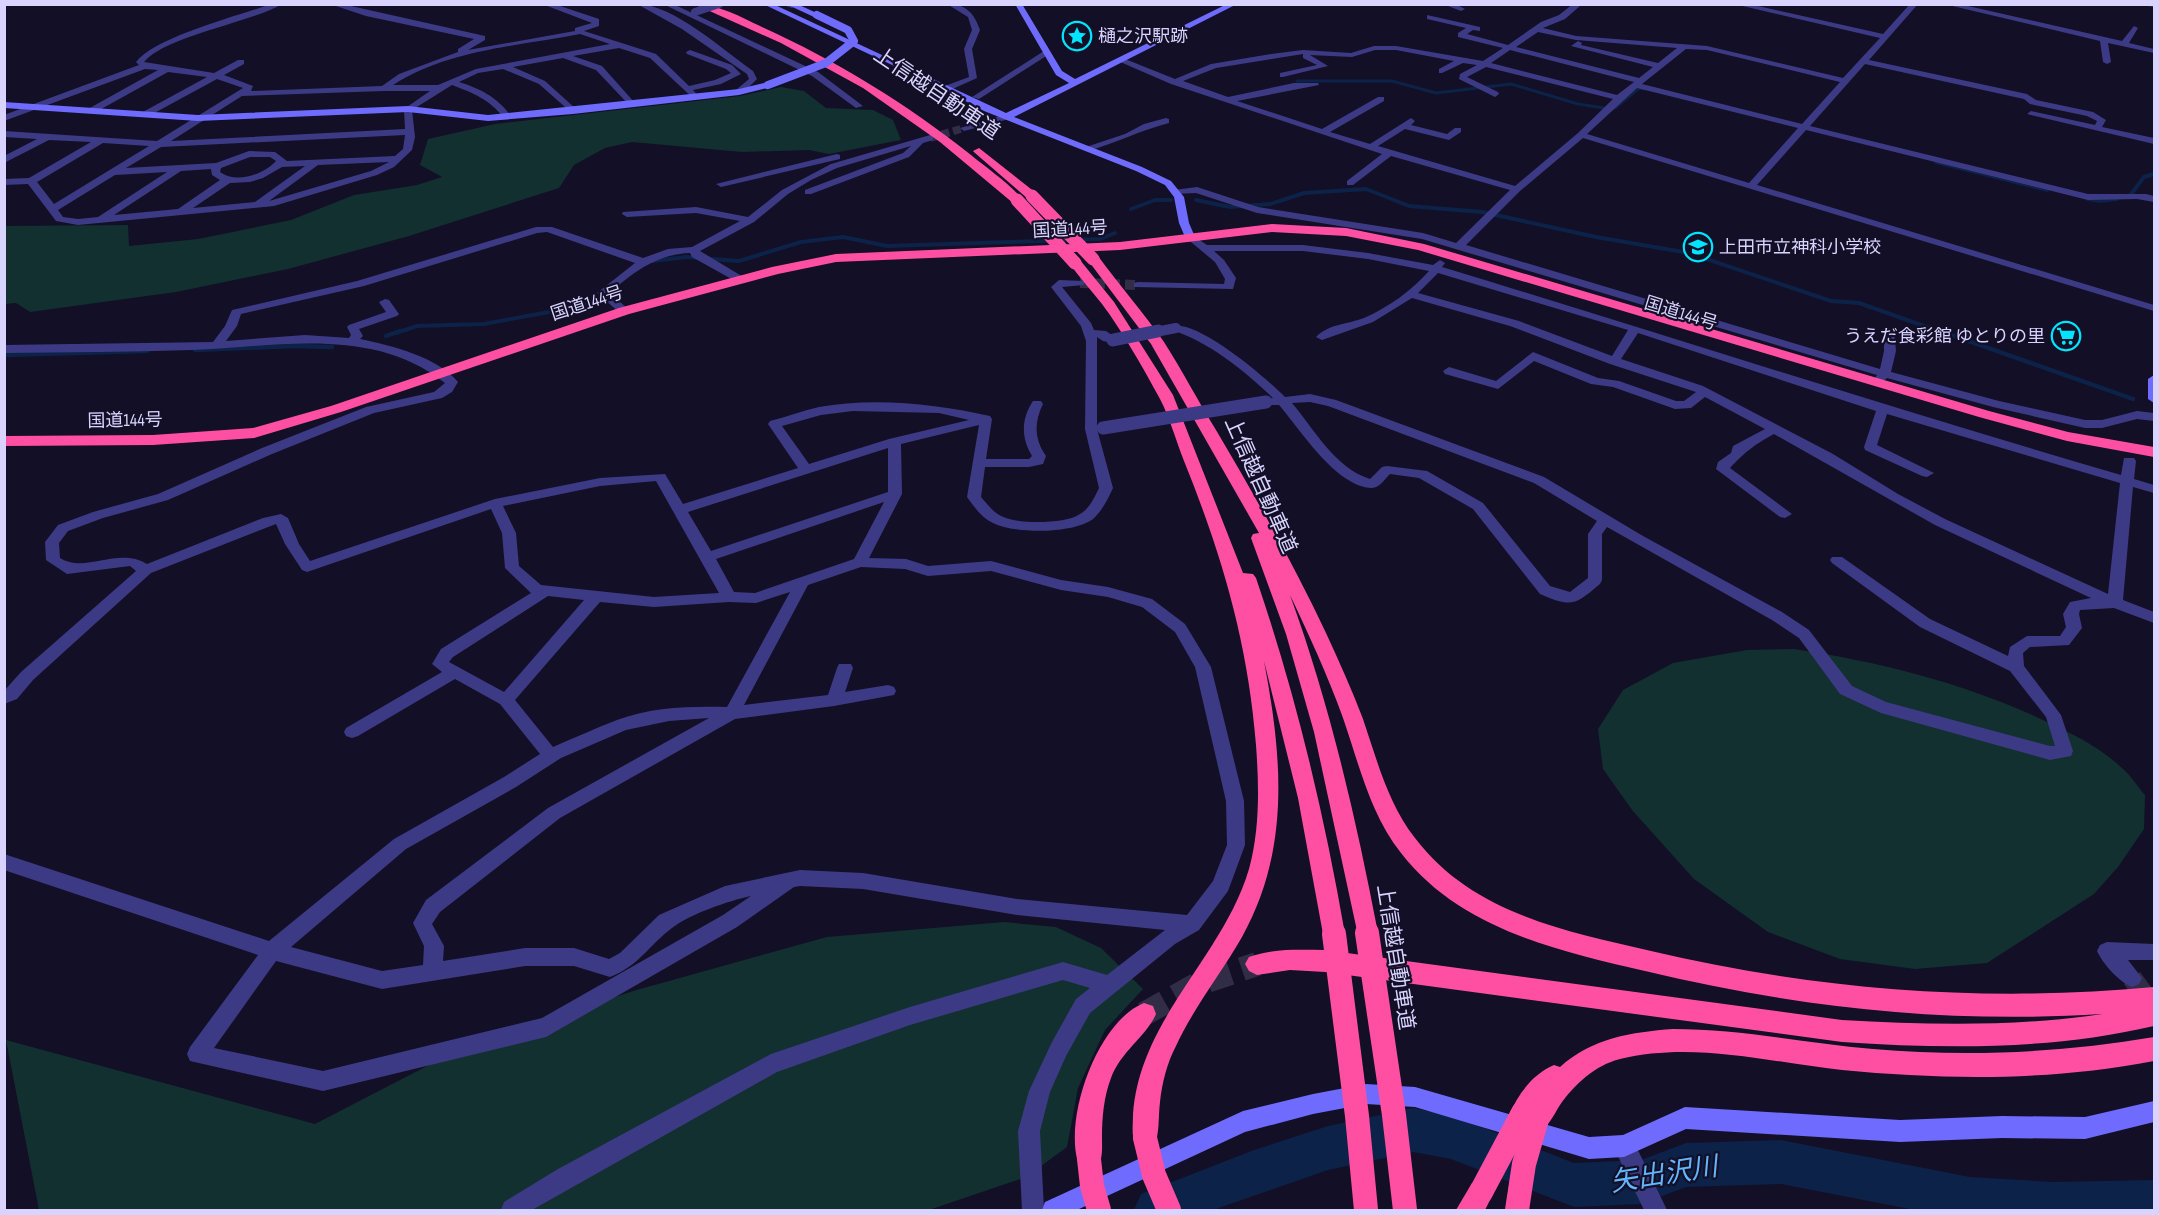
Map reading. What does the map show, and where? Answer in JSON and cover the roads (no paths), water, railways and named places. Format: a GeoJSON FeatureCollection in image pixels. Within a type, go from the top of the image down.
{"type":"FeatureCollection","features":[{"type":"Feature","properties":{"kind":"highway","name":"上信越自動車道"},"geometry":{"type":"LineString","coordinates":[[718,4],[840,60],[919,107]]}},
{"type":"Feature","properties":{"kind":"highway","name":"上信越自動車道"},"geometry":{"type":"LineString","coordinates":[[694,10],[767,33],[859,80],[954,145],[1017,200],[1075,263],[1109,305],[1166,395],[1219,507],[1270,642],[1289,707],[1305,777],[1334,934],[1356,1106],[1366,1210]]}},
{"type":"Feature","properties":{"kind":"highway","name":"上信越自動車道"},"geometry":{"type":"LineString","coordinates":[[951,129],[1032,196],[1093,259],[1157,343],[1215,440],[1270,566],[1318,705],[1341,798],[1367,933],[1394,1115],[1405,1210]]}},
{"type":"Feature","properties":{"kind":"highway","name":"国道144号"},"geometry":{"type":"LineString","coordinates":[[4,441],[153,440],[254,433],[336,409],[624,311],[836,258],[1095,248],[1251,229],[1296,228],[1346,232],[1396,241],[1881,378],[2024,425],[2154,452]]}},
{"type":"Feature","properties":{"kind":"highway","name":"国道144号"},"geometry":{"type":"LineString","coordinates":[[1190,237],[1248,233],[1321,237],[1391,248],[1439,265],[1989,427],[2154,465]]}},
{"type":"Feature","properties":{"kind":"highway"},"geometry":{"type":"LineString","coordinates":[[1166,395],[1227,551],[1247,618],[1262,702],[1270,790],[1270,820],[1257,878],[1246,907],[1232,934],[1174,1026],[1160,1054],[1150,1082],[1145,1138],[1149,1162],[1169,1210]]}},
{"type":"Feature","properties":{"kind":"highway"},"geometry":{"type":"LineString","coordinates":[[1215,440],[1247,494],[1305,607],[1346,700],[1384,804],[1398,832],[1417,857],[1467,899],[1498,916],[1584,946],[1724,978],[1798,990],[1875,1000],[1953,1005],[2099,1004],[2154,998]]}},
{"type":"Feature","properties":{"kind":"highway"},"geometry":{"type":"LineString","coordinates":[[1257,964],[1290,960],[1325,961],[1818,1028],[1913,1036],[1979,1037],[2041,1034],[2106,1026],[2154,1016]]}},
{"type":"Feature","properties":{"kind":"highway"},"geometry":{"type":"LineString","coordinates":[[1099,1210],[1092,1186],[1089,1159],[1088,1127],[1093,1095],[1103,1064],[1121,1035],[1144,1014]]}},
{"type":"Feature","properties":{"kind":"highway"},"geometry":{"type":"LineString","coordinates":[[1517,1210],[1530,1116],[1538,1092],[1560,1072],[1586,1057],[1618,1047],[1652,1041],[1728,1042],[1844,1058],[1979,1067],[2106,1059],[2154,1049]]}},
{"type":"Feature","properties":{"kind":"highway"},"geometry":{"type":"LineString","coordinates":[[1475,1201],[1530,1116]]}},
{"type":"Feature","properties":{"kind":"street"},"geometry":{"type":"LineString","coordinates":[[144,66],[140,62],[146,55],[167,44],[279,4]]}},
{"type":"Feature","properties":{"kind":"street"},"geometry":{"type":"LineString","coordinates":[[333,4],[353,11],[427,25],[457,35],[482,38],[461,51],[460,54]]}},
{"type":"Feature","properties":{"kind":"street"},"geometry":{"type":"LineString","coordinates":[[545,4],[596,21],[596,24],[578,30],[580,32]]}},
{"type":"Feature","properties":{"kind":"street"},"geometry":{"type":"LineString","coordinates":[[640,4],[658,11],[685,27],[750,72],[753,79],[739,92]]}},
{"type":"Feature","properties":{"kind":"street"},"geometry":{"type":"LineString","coordinates":[[666,4],[694,10],[814,74],[859,106]]}},
{"type":"Feature","properties":{"kind":"street"},"geometry":{"type":"LineString","coordinates":[[694,10],[718,4]]}},
{"type":"Feature","properties":{"kind":"street"},"geometry":{"type":"LineString","coordinates":[[766,4],[948,87],[1006,117],[1088,148],[1168,183],[1177,192],[1184,223],[1190,237],[1220,261],[1224,272],[1232,279],[1229,287],[1138,285]]}},
{"type":"Feature","properties":{"kind":"street"},"geometry":{"type":"LineString","coordinates":[[4,105],[198,118],[408,109],[488,118],[739,92],[799,75],[848,50],[854,41],[848,30],[817,15],[783,4]]}},
{"type":"Feature","properties":{"kind":"street"},"geometry":{"type":"LineString","coordinates":[[948,87],[974,78],[968,49],[976,30],[971,16],[950,4]]}},
{"type":"Feature","properties":{"kind":"street"},"geometry":{"type":"LineString","coordinates":[[1018,4],[1059,73],[1075,83]]}},
{"type":"Feature","properties":{"kind":"street"},"geometry":{"type":"LineString","coordinates":[[964,128],[1006,117],[1234,4]]}},
{"type":"Feature","properties":{"kind":"street"},"geometry":{"type":"LineString","coordinates":[[1446,4],[1461,9]]}},
{"type":"Feature","properties":{"kind":"street"},"geometry":{"type":"LineString","coordinates":[[1737,4],[1885,37]]}},
{"type":"Feature","properties":{"kind":"street"},"geometry":{"type":"LineString","coordinates":[[1751,186],[1915,4]]}},
{"type":"Feature","properties":{"kind":"street"},"geometry":{"type":"LineString","coordinates":[[1947,4],[2154,51]]}},
{"type":"Feature","properties":{"kind":"street"},"geometry":{"type":"LineString","coordinates":[[1495,94],[1462,79],[1463,76],[1536,29],[1562,17],[1576,6]]}},
{"type":"Feature","properties":{"kind":"street"},"geometry":{"type":"LineString","coordinates":[[1430,17],[1491,33]]}},
{"type":"Feature","properties":{"kind":"street"},"geometry":{"type":"LineString","coordinates":[[1472,28],[1461,35],[1802,127],[2088,197],[2130,195],[2154,199]]}},
{"type":"Feature","properties":{"kind":"street"},"geometry":{"type":"LineString","coordinates":[[2124,44],[2134,28]]}},
{"type":"Feature","properties":{"kind":"street"},"geometry":{"type":"LineString","coordinates":[[1536,29],[1583,38],[1685,46],[1726,52],[1844,81]]}},
{"type":"Feature","properties":{"kind":"street"},"geometry":{"type":"LineString","coordinates":[[384,88],[420,67],[460,54],[580,32],[653,56],[695,97]]}},
{"type":"Feature","properties":{"kind":"street"},"geometry":{"type":"LineString","coordinates":[[1583,38],[1575,46],[1659,66]]}},
{"type":"Feature","properties":{"kind":"street"},"geometry":{"type":"LineString","coordinates":[[2104,40],[2107,62]]}},
{"type":"Feature","properties":{"kind":"street"},"geometry":{"type":"LineString","coordinates":[[408,109],[439,88],[476,71],[620,45]]}},
{"type":"Feature","properties":{"kind":"street"},"geometry":{"type":"LineString","coordinates":[[1458,247],[1517,189],[1581,135],[1619,98],[1685,46]]}},
{"type":"Feature","properties":{"kind":"street"},"geometry":{"type":"LineString","coordinates":[[1174,82],[1214,66],[1301,53],[1352,55],[1374,48],[1396,48],[1484,64],[1619,98]]}},
{"type":"Feature","properties":{"kind":"street"},"geometry":{"type":"LineString","coordinates":[[687,89],[718,82],[737,74],[729,67],[690,52]]}},
{"type":"Feature","properties":{"kind":"street"},"geometry":{"type":"LineString","coordinates":[[976,97],[1047,53]]}},
{"type":"Feature","properties":{"kind":"street"},"geometry":{"type":"LineString","coordinates":[[1283,75],[1324,66],[1301,53]]}},
{"type":"Feature","properties":{"kind":"street"},"geometry":{"type":"LineString","coordinates":[[562,55],[599,68],[631,104]]}},
{"type":"Feature","properties":{"kind":"street"},"geometry":{"type":"LineString","coordinates":[[1411,59],[1426,63],[1439,56]]}},
{"type":"Feature","properties":{"kind":"street"},"geometry":{"type":"LineString","coordinates":[[1442,72],[1462,60]]}},
{"type":"Feature","properties":{"kind":"street"},"geometry":{"type":"LineString","coordinates":[[1122,61],[1174,82],[1323,132],[1517,189]]}},
{"type":"Feature","properties":{"kind":"street"},"geometry":{"type":"LineString","coordinates":[[1862,61],[2027,97],[2033,102],[2090,114],[2102,120],[2098,128]]}},
{"type":"Feature","properties":{"kind":"street"},"geometry":{"type":"LineString","coordinates":[[144,115],[214,75],[242,62]]}},
{"type":"Feature","properties":{"kind":"street"},"geometry":{"type":"LineString","coordinates":[[4,118],[144,66],[214,75],[231,79],[249,88],[109,172],[51,210]]}},
{"type":"Feature","properties":{"kind":"street"},"geometry":{"type":"LineString","coordinates":[[503,66],[536,78],[554,89],[573,111]]}},
{"type":"Feature","properties":{"kind":"street"},"geometry":{"type":"LineString","coordinates":[[91,111],[167,69]]}},
{"type":"Feature","properties":{"kind":"street"},"geometry":{"type":"LineString","coordinates":[[450,82],[487,94],[496,101],[507,116]]}},
{"type":"Feature","properties":{"kind":"street"},"geometry":{"type":"LineString","coordinates":[[1228,100],[1294,86],[1315,85]]}},
{"type":"Feature","properties":{"kind":"street"},"geometry":{"type":"LineString","coordinates":[[237,94],[439,88]]}},
{"type":"Feature","properties":{"kind":"street"},"geometry":{"type":"LineString","coordinates":[[1323,132],[1381,99]]}},
{"type":"Feature","properties":{"kind":"street"},"geometry":{"type":"LineString","coordinates":[[31,181],[60,219],[78,222],[274,203],[374,173],[399,159],[407,150],[410,137],[408,109]]}},
{"type":"Feature","properties":{"kind":"street"},"geometry":{"type":"LineString","coordinates":[[2031,114],[2154,141]]}},
{"type":"Feature","properties":{"kind":"street"},"geometry":{"type":"LineString","coordinates":[[1371,147],[1414,119]]}},
{"type":"Feature","properties":{"kind":"street"},"geometry":{"type":"LineString","coordinates":[[1088,148],[1166,121]]}},
{"type":"Feature","properties":{"kind":"street"},"geometry":{"type":"LineString","coordinates":[[1404,126],[1449,137],[1458,130]]}},
{"type":"Feature","properties":{"kind":"street"},"geometry":{"type":"LineString","coordinates":[[4,134],[156,144],[409,132]]}},
{"type":"Feature","properties":{"kind":"street"},"geometry":{"type":"LineString","coordinates":[[1581,135],[2154,308]]}},
{"type":"Feature","properties":{"kind":"street"},"geometry":{"type":"LineString","coordinates":[[4,160],[46,137]]}},
{"type":"Feature","properties":{"kind":"street"},"geometry":{"type":"LineString","coordinates":[[698,255],[808,178],[834,166],[930,138]]}},
{"type":"Feature","properties":{"kind":"street"},"geometry":{"type":"LineString","coordinates":[[4,182],[31,181],[100,141]]}},
{"type":"Feature","properties":{"kind":"street"},"geometry":{"type":"LineString","coordinates":[[721,183],[919,141]]}},
{"type":"Feature","properties":{"kind":"street"},"geometry":{"type":"LineString","coordinates":[[808,192],[906,155],[914,150],[919,141]]}},
{"type":"Feature","properties":{"kind":"street"},"geometry":{"type":"LineString","coordinates":[[109,172],[217,166],[237,157],[261,153],[278,156],[281,158],[280,164]]}},
{"type":"Feature","properties":{"kind":"street"},"geometry":{"type":"LineString","coordinates":[[1350,183],[1389,153]]}},
{"type":"Feature","properties":{"kind":"street"},"geometry":{"type":"LineString","coordinates":[[217,166],[215,173],[229,179],[255,176],[280,164],[399,159]]}},
{"type":"Feature","properties":{"kind":"street"},"geometry":{"type":"LineString","coordinates":[[256,205],[316,162]]}},
{"type":"Feature","properties":{"kind":"street"},"geometry":{"type":"LineString","coordinates":[[100,220],[180,168]]}},
{"type":"Feature","properties":{"kind":"street"},"geometry":{"type":"LineString","coordinates":[[179,213],[229,179]]}},
{"type":"Feature","properties":{"kind":"street"},"geometry":{"type":"LineString","coordinates":[[1177,192],[1197,190],[1257,210],[1405,232],[1881,378],[2085,424],[2102,424],[2137,415],[2154,417]]}},
{"type":"Feature","properties":{"kind":"street"},"geometry":{"type":"LineString","coordinates":[[627,214],[696,210],[750,220]]}},
{"type":"Feature","properties":{"kind":"street"},"geometry":{"type":"LineString","coordinates":[[217,345],[231,326],[236,312],[360,284],[536,230],[548,229],[641,261]]}},
{"type":"Feature","properties":{"kind":"street"},"geometry":{"type":"LineString","coordinates":[[1205,248],[1303,248],[1439,265],[1883,408],[2154,489]]}},
{"type":"Feature","properties":{"kind":"street"},"geometry":{"type":"LineString","coordinates":[[624,311],[604,295],[641,261],[680,249],[698,255],[741,280]]}},
{"type":"Feature","properties":{"kind":"street"},"geometry":{"type":"LineString","coordinates":[[1322,337],[1360,323],[1412,295],[1439,265]]}},
{"type":"Feature","properties":{"kind":"street"},"geometry":{"type":"LineString","coordinates":[[986,419],[974,497],[986,512],[1001,522],[1060,526],[1078,523],[1094,512],[1106,488],[1097,429],[1092,341],[1087,325],[1056,287],[1059,283],[1080,283]]}},
{"type":"Feature","properties":{"kind":"street"},"geometry":{"type":"LineString","coordinates":[[1412,295],[1464,307],[1586,348],[1614,361],[1704,392],[1828,457],[1893,497],[1940,522],[2115,603],[2154,618]]}},
{"type":"Feature","properties":{"kind":"street"},"geometry":{"type":"LineString","coordinates":[[351,342],[357,336],[353,327],[393,314],[385,302]]}},
{"type":"Feature","properties":{"kind":"street"},"geometry":{"type":"LineString","coordinates":[[1090,334],[1102,333],[1107,339],[1113,340],[1176,328],[1185,329],[1255,376],[1282,400],[1336,463],[1363,482],[1372,484],[1387,470],[1422,474],[1478,506],[1545,590],[1558,596],[1573,598],[1595,580],[1595,534],[1605,520]]}},
{"type":"Feature","properties":{"kind":"street"},"geometry":{"type":"LineString","coordinates":[[1614,361],[1635,329]]}},
{"type":"Feature","properties":{"kind":"street"},"geometry":{"type":"LineString","coordinates":[[1881,378],[1890,347],[1890,332]]}},
{"type":"Feature","properties":{"kind":"street"},"geometry":{"type":"LineString","coordinates":[[4,349],[217,345],[325,339],[351,342],[406,357],[442,373],[452,382],[448,389],[438,395],[370,410],[267,451],[163,498],[98,515],[63,528],[52,542],[52,560],[67,569],[132,561],[146,570]]}},
{"type":"Feature","properties":{"kind":"street"},"geometry":{"type":"LineString","coordinates":[[1449,371],[1498,385],[1533,356],[1595,381],[1615,384],[1675,405],[1687,405],[1704,392]]}},
{"type":"Feature","properties":{"kind":"street"},"geometry":{"type":"LineString","coordinates":[[2154,379],[2154,399]]}},
{"type":"Feature","properties":{"kind":"street"},"geometry":{"type":"LineString","coordinates":[[1097,429],[1282,400],[1310,398],[1332,403],[1539,480],[1795,628],[1804,634],[1846,690],[1881,707],[2050,753],[2065,751],[2053,715],[2016,667],[1925,623],[1837,560]]}},
{"type":"Feature","properties":{"kind":"street"},"geometry":{"type":"LineString","coordinates":[[979,463],[1038,461],[1039,456],[1032,447],[1029,436],[1031,412],[1037,404]]}},
{"type":"Feature","properties":{"kind":"street"},"geometry":{"type":"LineString","coordinates":[[807,471],[774,424],[820,411],[853,407],[939,409],[986,419]]}},
{"type":"Feature","properties":{"kind":"street"},"geometry":{"type":"LineString","coordinates":[[1883,408],[1870,447],[1927,473]]}},
{"type":"Feature","properties":{"kind":"street"},"geometry":{"type":"LineString","coordinates":[[679,510],[894,442],[986,419]]}},
{"type":"Feature","properties":{"kind":"street"},"geometry":{"type":"LineString","coordinates":[[1774,428],[1738,449],[1737,455],[1723,465],[1723,469],[1785,514]]}},
{"type":"Feature","properties":{"kind":"street"},"geometry":{"type":"LineString","coordinates":[[860,562],[895,494],[894,442]]}},
{"type":"Feature","properties":{"kind":"street"},"geometry":{"type":"LineString","coordinates":[[2115,603],[2129,461]]}},
{"type":"Feature","properties":{"kind":"street"},"geometry":{"type":"LineString","coordinates":[[4,698],[11,695],[27,676],[146,570],[268,521],[281,518],[292,544],[307,567],[495,503],[600,482],[660,477],[729,597]]}},
{"type":"Feature","properties":{"kind":"street"},"geometry":{"type":"LineString","coordinates":[[708,557],[895,494]]}},
{"type":"Feature","properties":{"kind":"street"},"geometry":{"type":"LineString","coordinates":[[495,503],[509,533],[512,568],[537,590],[654,602],[729,597],[756,598],[860,562],[906,564],[928,571],[991,566],[1060,585],[1108,592],[1147,603],[1180,628],[1203,667],[1235,801],[1236,845],[1221,885],[1192,924],[1168,938],[1083,1005],[1040,1091],[1029,1131],[1033,1210]]}},
{"type":"Feature","properties":{"kind":"street"},"geometry":{"type":"LineString","coordinates":[[432,972],[434,946],[422,923],[434,906],[554,813],[732,713],[802,583]]}},
{"type":"Feature","properties":{"kind":"street"},"geometry":{"type":"LineString","coordinates":[[545,591],[447,653],[440,664],[506,700],[551,756]]}},
{"type":"Feature","properties":{"kind":"street"},"geometry":{"type":"LineString","coordinates":[[506,700],[596,596]]}},
{"type":"Feature","properties":{"kind":"street"},"geometry":{"type":"LineString","coordinates":[[2016,667],[2015,651],[2027,642],[2064,642],[2074,628],[2071,614],[2075,606],[2115,603]]}},
{"type":"Feature","properties":{"kind":"street"},"geometry":{"type":"LineString","coordinates":[[834,699],[845,668]]}},
{"type":"Feature","properties":{"kind":"street"},"geometry":{"type":"LineString","coordinates":[[351,732],[454,672]]}},
{"type":"Feature","properties":{"kind":"street"},"geometry":{"type":"LineString","coordinates":[[788,881],[730,921],[546,1028],[322,1081],[197,1054],[272,951],[400,844],[510,782],[551,756],[624,724],[669,715],[700,712],[732,713],[888,691]]}},
{"type":"Feature","properties":{"kind":"street"},"geometry":{"type":"LineString","coordinates":[[4,862],[272,951],[382,980],[525,957],[574,957],[610,968],[627,959],[666,921],[725,894],[800,878],[863,881],[1017,907],[1192,924]]}},
{"type":"Feature","properties":{"kind":"street"},"geometry":{"type":"LineString","coordinates":[[2132,978],[2107,951],[2154,952]]}},
{"type":"Feature","properties":{"kind":"street"},"geometry":{"type":"LineString","coordinates":[[512,1210],[566,1177],[771,1064],[910,1016],[1063,971],[1111,985]]}},
{"type":"Feature","properties":{"kind":"street"},"geometry":{"type":"LineString","coordinates":[[1053,1210],[1243,1122],[1313,1104],[1366,1094],[1415,1097],[1589,1148],[1628,1153],[1685,1118],[1900,1131],[2002,1127],[2085,1128],[2154,1112]]}},
{"type":"Feature","properties":{"kind":"street"},"geometry":{"type":"LineString","coordinates":[[1628,1153],[1656,1210]]}},
{"type":"Feature","properties":{"kind":"waterway"},"geometry":{"type":"LineString","coordinates":[[1297,81],[1392,81],[1436,93],[1511,84],[1578,104],[1604,108]]}},
{"type":"Feature","properties":{"kind":"waterway"},"geometry":{"type":"LineString","coordinates":[[1615,108],[1639,88],[1645,89]]}},
{"type":"Feature","properties":{"kind":"waterway"},"geometry":{"type":"LineString","coordinates":[[1936,162],[2047,190]]}},
{"type":"Feature","properties":{"kind":"waterway"},"geometry":{"type":"LineString","coordinates":[[2129,197],[2144,177],[2154,174]]}},
{"type":"Feature","properties":{"kind":"waterway"},"geometry":{"type":"LineString","coordinates":[[1196,200],[1230,207],[1270,204],[1304,193],[1366,189],[1409,206],[1482,212],[1596,237],[1689,253],[1831,301],[1859,303],[1944,333]]}},
{"type":"Feature","properties":{"kind":"waterway"},"geometry":{"type":"LineString","coordinates":[[2088,199],[2100,201],[2117,199]]}},
{"type":"Feature","properties":{"kind":"waterway"},"geometry":{"type":"LineString","coordinates":[[1131,209],[1155,200],[1171,200]]}},
{"type":"Feature","properties":{"kind":"waterway"},"geometry":{"type":"LineString","coordinates":[[652,261],[686,257],[739,261],[801,242],[843,237],[887,246],[1100,239],[1115,233]]}},
{"type":"Feature","properties":{"kind":"waterway"},"geometry":{"type":"LineString","coordinates":[[396,333],[417,326],[484,324],[571,308],[591,303],[606,294]]}},
{"type":"Feature","properties":{"kind":"waterway"},"geometry":{"type":"LineString","coordinates":[[386,336],[400,331]]}},
{"type":"Feature","properties":{"kind":"waterway"},"geometry":{"type":"LineString","coordinates":[[1940,331],[2133,399]]}},
{"type":"Feature","properties":{"kind":"waterway"},"geometry":{"type":"LineString","coordinates":[[195,350],[295,346],[332,347]]}},
{"type":"Feature","properties":{"kind":"waterway"},"geometry":{"type":"LineString","coordinates":[[4,355],[147,351]]}},
{"type":"Feature","properties":{"kind":"waterway","name":"矢出沢川"},"geometry":{"type":"LineString","coordinates":[[1157,1210],[1254,1172],[1328,1148],[1413,1130],[1451,1137],[1574,1185],[1641,1182],[1686,1165],[1781,1162],[1970,1199],[2053,1204],[2154,1202]]}},
{"type":"Feature","properties":{"kind":"tunnel"},"geometry":{"type":"LineString","coordinates":[[930,138],[964,128]]}},
{"type":"Feature","properties":{"kind":"tunnel"},"geometry":{"type":"LineString","coordinates":[[1080,283],[1138,285]]}},
{"type":"Feature","properties":{"kind":"tunnel"},"geometry":{"type":"LineString","coordinates":[[1144,1014],[1198,984],[1257,964]]}},
{"type":"Feature","properties":{"kind":"tunnel"},"geometry":{"type":"LineString","coordinates":[[2132,978],[2154,1008]]}},
{"type":"Feature","properties":{"kind":"place","name":"樋之沢駅跡"},"geometry":{"type":"Point","coordinates":[1077,36]}},
{"type":"Feature","properties":{"kind":"place","name":"上田市立神科小学校"},"geometry":{"type":"Point","coordinates":[1698,247]}},
{"type":"Feature","properties":{"kind":"place","name":"うえだ食彩館 ゆとりの里"},"geometry":{"type":"Point","coordinates":[2066,336]}}]}
